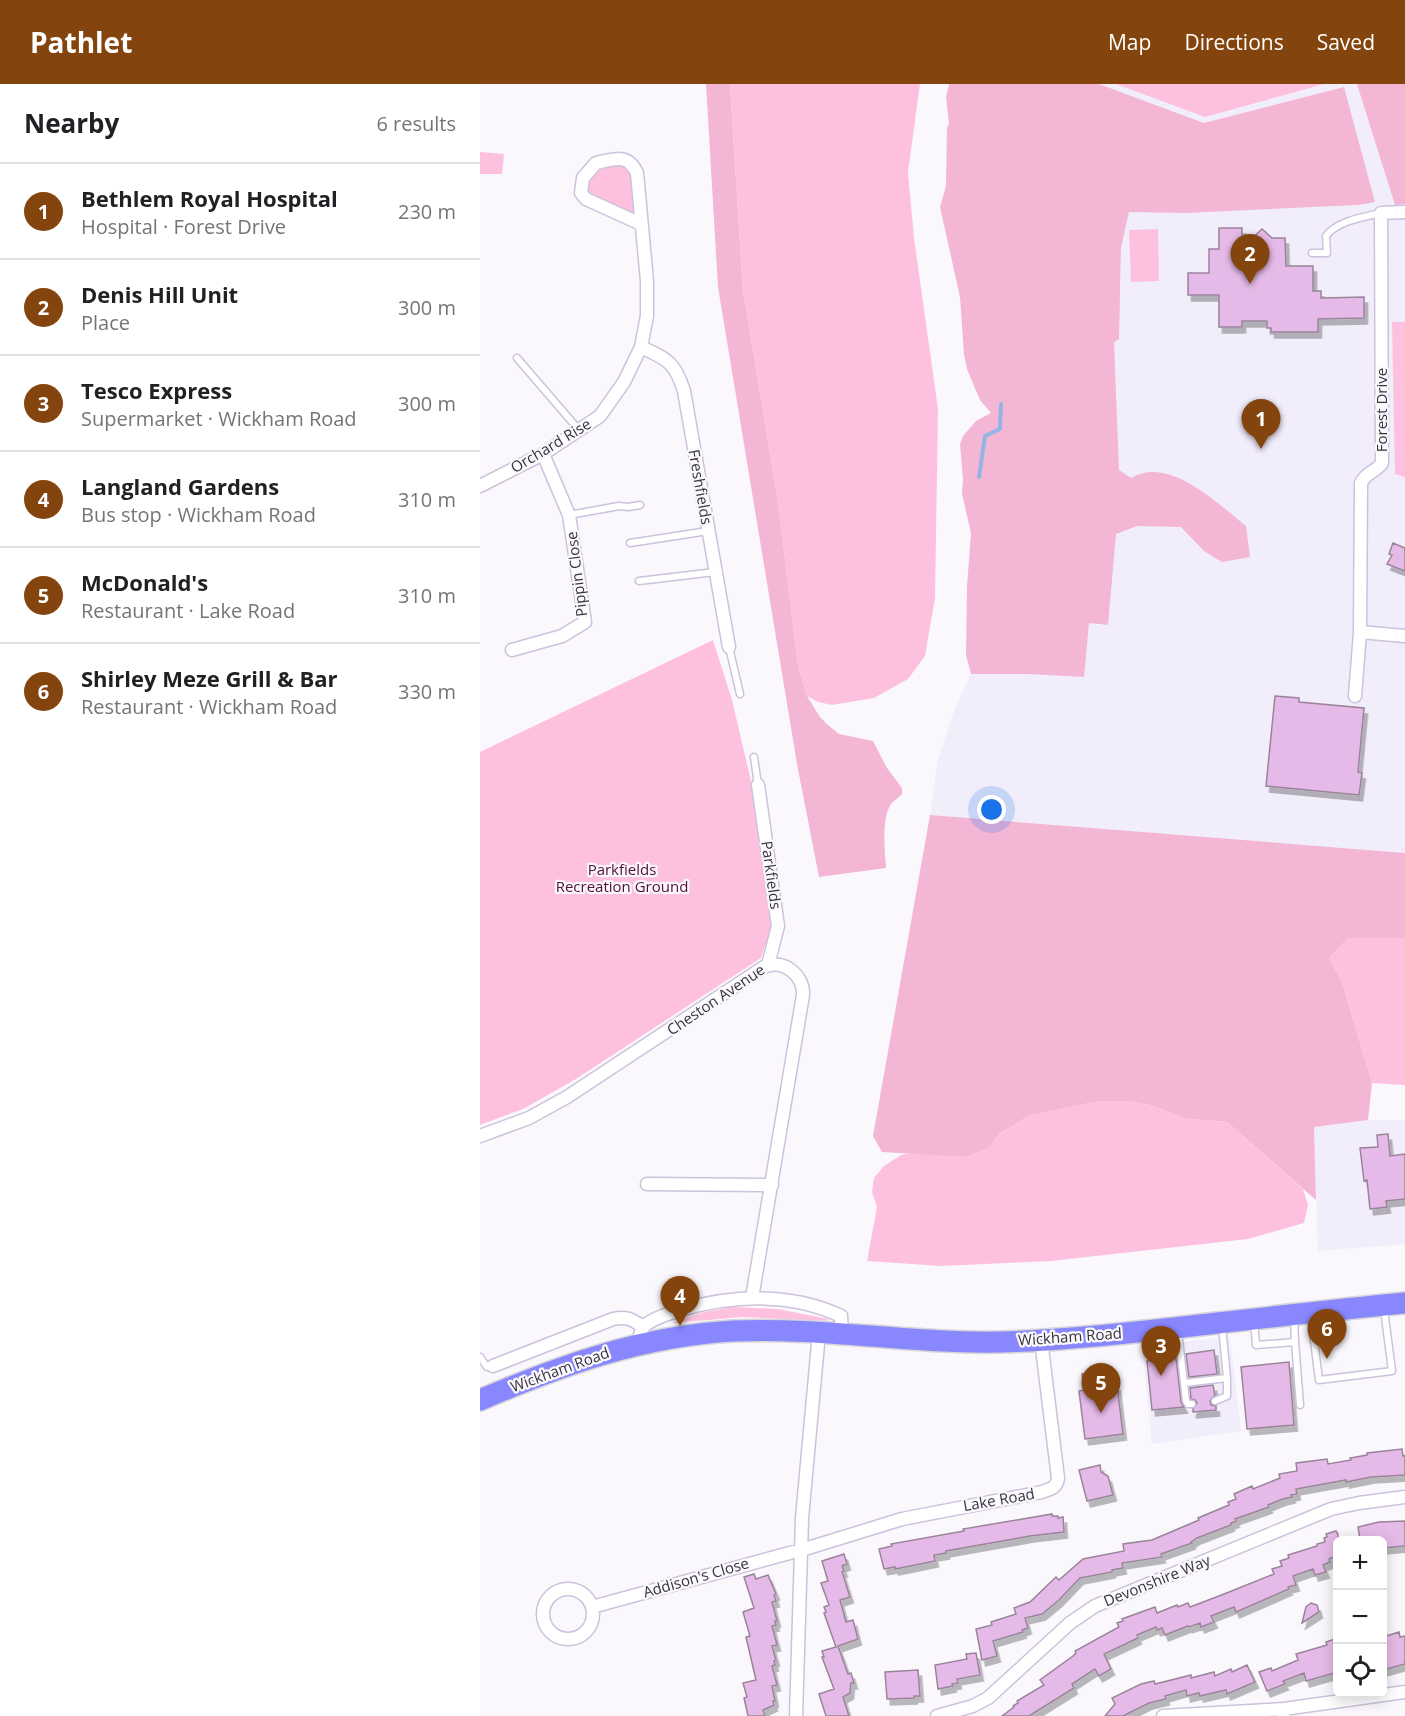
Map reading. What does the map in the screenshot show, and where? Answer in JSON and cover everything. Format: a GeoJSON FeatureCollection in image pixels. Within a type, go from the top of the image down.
{"type":"FeatureCollection","features":[{"type":"Feature","properties":{"kind":"highway","name":"Wickham Road"},"geometry":{"type":"LineString","coordinates":[[480,1400],[642,1335],[690,1335],[732,1331],[842,1334],[959,1341],[1041,1340],[1178,1328],[1405,1303]]}},
{"type":"Feature","properties":{"kind":"street","name":"Orchard Rise"},"geometry":{"type":"LineString","coordinates":[[480,486],[543,454],[600,416],[624,382],[641,347],[647,316],[647,281],[637,173],[632,163],[625,159],[596,163],[583,178],[581,193],[586,199],[641,224]]}},
{"type":"Feature","properties":{"kind":"street"},"geometry":{"type":"LineString","coordinates":[[1381,213],[1405,212]]}},
{"type":"Feature","properties":{"kind":"street","name":"Forest Drive"},"geometry":{"type":"LineString","coordinates":[[1355,696],[1360,632],[1361,483],[1364,476],[1378,469],[1382,463],[1381,213]]}},
{"type":"Feature","properties":{"kind":"street","name":"Freshfields"},"geometry":{"type":"LineString","coordinates":[[641,347],[666,359],[679,375],[684,390],[729,647]]}},
{"type":"Feature","properties":{"kind":"street","name":"Pippin Close"},"geometry":{"type":"LineString","coordinates":[[512,650],[562,636],[585,622],[569,515],[543,454]]}},
{"type":"Feature","properties":{"kind":"street"},"geometry":{"type":"LineString","coordinates":[[1360,632],[1405,636]]}},
{"type":"Feature","properties":{"kind":"street","name":"Parkfields"},"geometry":{"type":"LineString","coordinates":[[758,784],[778,926],[768,965]]}},
{"type":"Feature","properties":{"kind":"street","name":"Cheston Avenue"},"geometry":{"type":"LineString","coordinates":[[480,1136],[529,1118],[567,1098],[768,965],[781,965],[792,970],[802,984],[803,990],[752,1298]]}},
{"type":"Feature","properties":{"kind":"street"},"geometry":{"type":"LineString","coordinates":[[647,1185],[772,1185]]}},
{"type":"Feature","properties":{"kind":"street","name":"Wickham Road"},"geometry":{"type":"LineString","coordinates":[[493,1366],[613,1319],[624,1317],[632,1319],[642,1335],[669,1313],[718,1301],[752,1298],[823,1308],[841,1316],[842,1334]]}},
{"type":"Feature","properties":{"kind":"street"},"geometry":{"type":"LineString","coordinates":[[796,1716],[800,1550],[819,1333]]}},
{"type":"Feature","properties":{"kind":"street","name":"Lake Road"},"geometry":{"type":"LineString","coordinates":[[800,1550],[902,1519],[1042,1492],[1055,1486],[1057,1471],[1041,1340]]}},
{"type":"Feature","properties":{"kind":"street","name":"Devonshire Way"},"geometry":{"type":"LineString","coordinates":[[937,1716],[986,1700],[1070,1623],[1095,1606],[1331,1509],[1405,1497]]}},
{"type":"Feature","properties":{"kind":"street","name":"Addison's Close"},"geometry":{"type":"LineString","coordinates":[[592,1607],[800,1550]]}},
{"type":"Feature","properties":{"kind":"street"},"geometry":{"type":"LineString","coordinates":[[574,1590],[588,1599],[592,1607],[592,1622],[576,1638],[568,1639],[553,1634],[544,1620],[546,1603],[558,1591],[574,1590]]}},
{"type":"Feature","properties":{"kind":"street"},"geometry":{"type":"LineString","coordinates":[[1163,1716],[1283,1712],[1405,1692]]}},
{"type":"Feature","properties":{"kind":"lane"},"geometry":{"type":"LineString","coordinates":[[1312,253],[1327,253],[1326,236],[1338,226],[1381,213]]}},
{"type":"Feature","properties":{"kind":"lane"},"geometry":{"type":"LineString","coordinates":[[517,357],[579,430]]}},
{"type":"Feature","properties":{"kind":"lane"},"geometry":{"type":"LineString","coordinates":[[569,515],[619,506],[640,505]]}},
{"type":"Feature","properties":{"kind":"lane"},"geometry":{"type":"LineString","coordinates":[[630,543],[708,531]]}},
{"type":"Feature","properties":{"kind":"lane"},"geometry":{"type":"LineString","coordinates":[[639,581],[715,572]]}},
{"type":"Feature","properties":{"kind":"lane"},"geometry":{"type":"LineString","coordinates":[[729,647],[740,694]]}},
{"type":"Feature","properties":{"kind":"lane"},"geometry":{"type":"LineString","coordinates":[[754,757],[758,784]]}},
{"type":"Feature","properties":{"kind":"lane"},"geometry":{"type":"LineString","coordinates":[[1302,1314],[1319,1380],[1338,1378],[1392,1371],[1383,1305]]}},
{"type":"Feature","properties":{"kind":"lane"},"geometry":{"type":"LineString","coordinates":[[1300,1405],[1295,1342],[1302,1314]]}},
{"type":"Feature","properties":{"kind":"lane"},"geometry":{"type":"LineString","coordinates":[[1254,1319],[1256,1345],[1295,1342]]}},
{"type":"Feature","properties":{"kind":"lane"},"geometry":{"type":"LineString","coordinates":[[1215,1401],[1227,1396],[1222,1323]]}},
{"type":"Feature","properties":{"kind":"lane"},"geometry":{"type":"LineString","coordinates":[[1178,1328],[1186,1401],[1192,1404]]}},
{"type":"Feature","properties":{"kind":"lane"},"geometry":{"type":"LineString","coordinates":[[480,1357],[485,1365],[493,1366]]}},
{"type":"Feature","properties":{"kind":"lane"},"geometry":{"type":"LineString","coordinates":[[1184,1383],[1227,1378]]}},
{"type":"Feature","properties":{"kind":"shaded area"},"geometry":{"type":"Polygon","coordinates":[[[706,84],[730,84],[743,291],[778,502],[798,666],[807,696],[820,717],[839,734],[873,741],[887,768],[902,788],[902,794],[891,804],[886,818],[884,835],[886,868],[819,877],[797,764],[718,287],[706,84]]]}},
{"type":"Feature","properties":{"kind":"shaded area"},"geometry":{"type":"Polygon","coordinates":[[[949,84],[1099,84],[1204,123],[1344,87],[1375,202],[1358,205],[1186,213],[1129,212],[1121,248],[1119,339],[1114,342],[1119,470],[1131,478],[1146,473],[1161,473],[1192,485],[1246,526],[1250,557],[1222,562],[1204,551],[1181,527],[1137,526],[1116,534],[1108,625],[1089,623],[1084,677],[971,674],[966,655],[967,586],[971,533],[962,494],[960,444],[963,436],[976,421],[991,413],[980,400],[967,369],[960,297],[940,207],[946,186],[947,127],[949,124],[946,97],[949,84]]]}},
{"type":"Feature","properties":{"kind":"shaded area"},"geometry":{"type":"Polygon","coordinates":[[[1099,84],[1405,84],[1405,853],[930,815],[937,763],[954,711],[971,674],[1083,677],[1089,622],[1098,625],[1108,624],[1119,470],[1114,342],[1121,284],[1121,248],[1129,211],[1186,213],[1358,205],[1375,201],[1344,87],[1204,123],[1099,84]]]}},
{"type":"Feature","properties":{"kind":"shaded area"},"geometry":{"type":"Polygon","coordinates":[[[1357,84],[1405,84],[1405,204],[1395,205],[1357,84]]]}},
{"type":"Feature","properties":{"kind":"shaded area"},"geometry":{"type":"Polygon","coordinates":[[[930,815],[1405,853],[1405,938],[1348,938],[1329,958],[1342,982],[1372,1083],[1368,1120],[1314,1127],[1316,1200],[1227,1122],[1188,1119],[1153,1106],[1128,1101],[1099,1101],[1028,1116],[999,1134],[990,1147],[967,1157],[882,1152],[873,1136],[930,815]]]}},
{"type":"Feature","properties":{"kind":"shaded area"},"geometry":{"type":"Polygon","coordinates":[[[1368,1120],[1405,1120],[1405,1244],[1318,1251],[1314,1127],[1368,1120]]]}},
{"type":"Feature","properties":{"kind":"shaded area"},"geometry":{"type":"Polygon","coordinates":[[[1230,1337],[1241,1431],[1152,1444],[1142,1346],[1230,1337]]]}},
{"type":"Feature","properties":{"kind":"green space"},"geometry":{"type":"Polygon","coordinates":[[[730,84],[920,84],[908,172],[914,238],[938,409],[935,598],[925,656],[908,679],[874,698],[832,705],[818,702],[807,696],[798,666],[778,502],[743,291],[730,84]]]}},
{"type":"Feature","properties":{"kind":"green space"},"geometry":{"type":"Polygon","coordinates":[[[1116,84],[1324,84],[1205,117],[1116,84]]]}},
{"type":"Feature","properties":{"kind":"green space"},"geometry":{"type":"Polygon","coordinates":[[[480,152],[504,154],[502,174],[480,174],[480,152]]]}},
{"type":"Feature","properties":{"kind":"green space"},"geometry":{"type":"Polygon","coordinates":[[[611,165],[629,167],[635,210],[631,215],[590,197],[587,186],[592,176],[611,165]]]}},
{"type":"Feature","properties":{"kind":"green space"},"geometry":{"type":"Polygon","coordinates":[[[1158,229],[1159,281],[1131,282],[1129,230],[1158,229]]]}},
{"type":"Feature","properties":{"kind":"green space"},"geometry":{"type":"Polygon","coordinates":[[[1392,322],[1405,322],[1405,477],[1395,474],[1392,322]]]}},
{"type":"Feature","properties":{"kind":"green space","name":"Parkfields Recreation Ground"},"geometry":{"type":"Polygon","coordinates":[[[713,640],[732,700],[752,785],[772,926],[761,958],[576,1079],[523,1109],[480,1125],[480,752],[713,640]]]}},
{"type":"Feature","properties":{"kind":"green space"},"geometry":{"type":"Polygon","coordinates":[[[1348,938],[1405,938],[1405,1085],[1372,1083],[1342,982],[1329,958],[1348,938]]]}},
{"type":"Feature","properties":{"kind":"green space"},"geometry":{"type":"Polygon","coordinates":[[[1099,1101],[1128,1101],[1153,1106],[1188,1119],[1227,1122],[1303,1189],[1308,1205],[1304,1223],[1248,1239],[1051,1261],[941,1266],[867,1261],[877,1207],[872,1192],[874,1178],[884,1166],[901,1155],[913,1153],[967,1157],[990,1147],[999,1134],[1028,1116],[1099,1101]]]}},
{"type":"Feature","properties":{"kind":"green space"},"geometry":{"type":"Polygon","coordinates":[[[733,1307],[778,1309],[828,1319],[827,1321],[743,1317],[672,1323],[704,1312],[733,1307]]]}},
{"type":"Feature","properties":{"kind":"building"},"geometry":{"type":"Polygon","coordinates":[[[1219,228],[1242,228],[1242,248],[1262,229],[1272,238],[1285,238],[1286,266],[1313,266],[1313,291],[1321,291],[1321,298],[1364,297],[1364,318],[1318,319],[1318,332],[1271,332],[1271,328],[1267,328],[1267,321],[1242,321],[1242,327],[1219,327],[1219,295],[1188,295],[1188,273],[1209,273],[1209,249],[1219,249],[1219,228]]]}},
{"type":"Feature","properties":{"kind":"building"},"geometry":{"type":"Polygon","coordinates":[[[1393,543],[1405,548],[1405,571],[1387,564],[1392,555],[1389,554],[1393,543]]]}},
{"type":"Feature","properties":{"kind":"building"},"geometry":{"type":"Polygon","coordinates":[[[1275,696],[1299,698],[1299,702],[1364,708],[1358,772],[1362,773],[1359,795],[1266,786],[1275,696]]]}},
{"type":"Feature","properties":{"kind":"building"},"geometry":{"type":"Polygon","coordinates":[[[1388,1134],[1390,1156],[1405,1154],[1405,1199],[1386,1201],[1387,1207],[1370,1209],[1360,1148],[1378,1147],[1377,1135],[1388,1134]]]}},
{"type":"Feature","properties":{"kind":"building"},"geometry":{"type":"Polygon","coordinates":[[[1214,1350],[1217,1374],[1189,1377],[1186,1354],[1214,1350]]]}},
{"type":"Feature","properties":{"kind":"building"},"geometry":{"type":"Polygon","coordinates":[[[1176,1358],[1181,1402],[1184,1407],[1152,1410],[1147,1361],[1176,1358]]]}},
{"type":"Feature","properties":{"kind":"building"},"geometry":{"type":"Polygon","coordinates":[[[1289,1362],[1294,1425],[1247,1429],[1241,1367],[1289,1362]]]}},
{"type":"Feature","properties":{"kind":"building"},"geometry":{"type":"Polygon","coordinates":[[[1110,1370],[1112,1386],[1117,1385],[1123,1434],[1085,1439],[1079,1391],[1084,1390],[1082,1374],[1110,1370]]]}},
{"type":"Feature","properties":{"kind":"building"},"geometry":{"type":"Polygon","coordinates":[[[1213,1385],[1215,1395],[1210,1401],[1211,1405],[1216,1406],[1216,1410],[1193,1412],[1197,1403],[1191,1399],[1190,1388],[1213,1385]]]}},
{"type":"Feature","properties":{"kind":"building"},"geometry":{"type":"Polygon","coordinates":[[[1402,1449],[1403,1456],[1405,1456],[1405,1475],[1371,1477],[1346,1482],[1346,1480],[1296,1489],[1297,1494],[1291,1495],[1292,1497],[1235,1519],[1236,1521],[1231,1525],[1161,1554],[1162,1557],[1122,1563],[1123,1568],[1112,1570],[1112,1572],[1080,1578],[1042,1614],[1025,1618],[1028,1628],[1022,1630],[1023,1632],[993,1641],[997,1656],[982,1660],[976,1629],[992,1625],[991,1622],[1016,1614],[1014,1608],[1030,1602],[1056,1577],[1059,1580],[1083,1559],[1124,1551],[1123,1544],[1152,1540],[1199,1520],[1198,1518],[1229,1505],[1228,1502],[1236,1499],[1234,1494],[1280,1478],[1279,1474],[1297,1471],[1296,1463],[1327,1459],[1328,1464],[1351,1460],[1350,1458],[1367,1455],[1367,1453],[1402,1449]]]}},
{"type":"Feature","properties":{"kind":"building"},"geometry":{"type":"Polygon","coordinates":[[[1100,1465],[1101,1472],[1108,1476],[1113,1495],[1087,1501],[1079,1470],[1100,1465]]]}},
{"type":"Feature","properties":{"kind":"building"},"geometry":{"type":"Polygon","coordinates":[[[1052,1514],[1058,1518],[1063,1517],[1064,1532],[946,1551],[946,1553],[934,1555],[935,1561],[884,1569],[879,1549],[892,1546],[891,1544],[1052,1514]]]}},
{"type":"Feature","properties":{"kind":"building"},"geometry":{"type":"Polygon","coordinates":[[[1405,1521],[1405,1546],[1387,1548],[1387,1536],[1359,1536],[1358,1527],[1379,1522],[1405,1521]]]}},
{"type":"Feature","properties":{"kind":"building"},"geometry":{"type":"Polygon","coordinates":[[[1336,1531],[1338,1536],[1333,1536],[1333,1557],[1329,1559],[1330,1562],[1323,1565],[1326,1572],[1315,1575],[1313,1569],[1293,1576],[1296,1585],[1288,1587],[1289,1589],[1236,1612],[1234,1607],[1211,1616],[1214,1622],[1201,1627],[1200,1623],[1165,1635],[1162,1628],[1157,1630],[1156,1627],[1137,1635],[1138,1638],[1104,1654],[1111,1669],[1099,1676],[1095,1669],[1072,1684],[1074,1688],[1029,1716],[1002,1716],[1018,1703],[1017,1701],[1044,1685],[1040,1680],[1073,1656],[1075,1651],[1119,1627],[1117,1623],[1123,1621],[1122,1619],[1155,1607],[1157,1613],[1188,1603],[1190,1607],[1274,1574],[1272,1569],[1282,1566],[1280,1561],[1289,1558],[1288,1555],[1325,1542],[1326,1534],[1336,1531]]]}},
{"type":"Feature","properties":{"kind":"building"},"geometry":{"type":"Polygon","coordinates":[[[844,1554],[847,1564],[842,1566],[844,1571],[842,1572],[850,1597],[840,1600],[846,1622],[853,1620],[858,1639],[838,1646],[848,1674],[851,1673],[854,1683],[851,1683],[850,1693],[843,1697],[849,1716],[826,1716],[819,1694],[834,1689],[822,1657],[824,1657],[822,1651],[836,1647],[824,1613],[826,1612],[824,1607],[829,1605],[821,1583],[828,1581],[822,1561],[844,1554]]]}},
{"type":"Feature","properties":{"kind":"building"},"geometry":{"type":"Polygon","coordinates":[[[754,1574],[756,1579],[768,1575],[776,1594],[774,1595],[776,1601],[772,1602],[777,1621],[775,1621],[776,1625],[772,1626],[777,1645],[772,1646],[776,1660],[775,1665],[772,1666],[777,1685],[772,1686],[774,1705],[763,1710],[765,1716],[748,1716],[744,1698],[747,1697],[743,1683],[756,1680],[746,1637],[750,1636],[743,1612],[754,1608],[744,1577],[754,1574]]]}},
{"type":"Feature","properties":{"kind":"building"},"geometry":{"type":"Polygon","coordinates":[[[1311,1603],[1317,1605],[1319,1612],[1302,1623],[1306,1607],[1311,1603]]]}},
{"type":"Feature","properties":{"kind":"building"},"geometry":{"type":"Polygon","coordinates":[[[1399,1632],[1400,1637],[1405,1636],[1405,1664],[1387,1669],[1387,1636],[1399,1632]]]}},
{"type":"Feature","properties":{"kind":"building"},"geometry":{"type":"Polygon","coordinates":[[[1333,1640],[1333,1673],[1306,1681],[1304,1673],[1283,1681],[1285,1684],[1267,1691],[1259,1672],[1271,1668],[1272,1671],[1298,1660],[1296,1654],[1327,1645],[1326,1642],[1333,1640]]]}},
{"type":"Feature","properties":{"kind":"building"},"geometry":{"type":"Polygon","coordinates":[[[976,1653],[980,1675],[957,1679],[958,1683],[952,1684],[953,1686],[938,1689],[935,1665],[967,1659],[966,1654],[976,1653]]]}},
{"type":"Feature","properties":{"kind":"building"},"geometry":{"type":"Polygon","coordinates":[[[1247,1665],[1255,1682],[1227,1694],[1226,1690],[1200,1696],[1199,1693],[1187,1696],[1186,1690],[1165,1696],[1166,1699],[1149,1703],[1123,1716],[1105,1716],[1115,1704],[1112,1698],[1141,1684],[1154,1681],[1155,1684],[1214,1672],[1215,1676],[1247,1665]]]}},
{"type":"Feature","properties":{"kind":"building"},"geometry":{"type":"Polygon","coordinates":[[[918,1670],[920,1696],[887,1699],[885,1672],[918,1670]]]}},
{"type":"Feature","properties":{"kind":"waterway"},"geometry":{"type":"LineString","coordinates":[[979,477],[985,436],[1000,429],[1001,404]]}},
{"type":"Feature","properties":{"kind":"place","name":"Denis Hill Unit"},"geometry":{"type":"Point","coordinates":[1250,284]}},
{"type":"Feature","properties":{"kind":"place","name":"Bethlem Royal Hospital"},"geometry":{"type":"Point","coordinates":[1261,449]}},
{"type":"Feature","properties":{"kind":"place","name":"Langland Gardens"},"geometry":{"type":"Point","coordinates":[680,1326]}},
{"type":"Feature","properties":{"kind":"place","name":"Shirley Meze Grill & Bar"},"geometry":{"type":"Point","coordinates":[1327,1359]}},
{"type":"Feature","properties":{"kind":"place","name":"Tesco Express"},"geometry":{"type":"Point","coordinates":[1161,1376]}},
{"type":"Feature","properties":{"kind":"place","name":"McDonald's"},"geometry":{"type":"Point","coordinates":[1101,1413]}}]}
